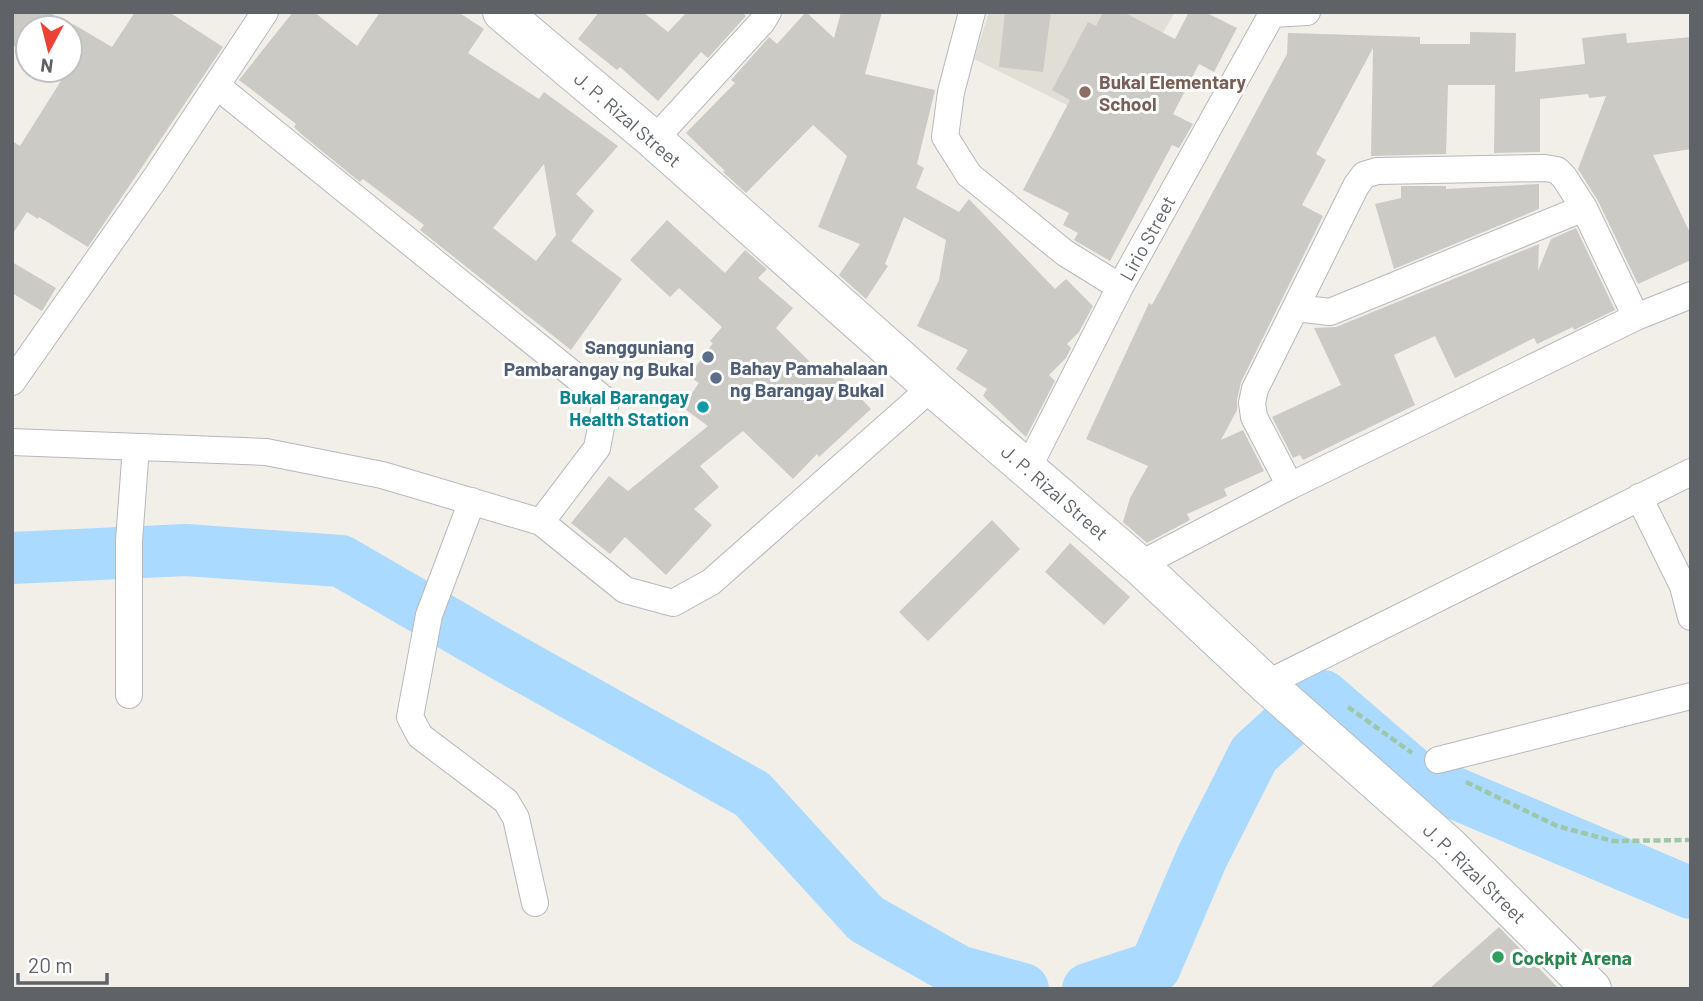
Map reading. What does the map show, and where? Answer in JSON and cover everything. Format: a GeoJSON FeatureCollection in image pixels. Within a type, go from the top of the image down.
{"type":"FeatureCollection","features":[{"type":"Feature","properties":{"kind":"main road","name":"J. P. Rizal Street"},"geometry":{"type":"LineString","coordinates":[[502,12],[654,140],[932,387],[1139,565],[1266,684],[1450,846],[1592,989]]}},
{"type":"Feature","properties":{"kind":"street"},"geometry":{"type":"LineString","coordinates":[[12,382],[156,177],[265,12]]}},
{"type":"Feature","properties":{"kind":"street"},"geometry":{"type":"LineString","coordinates":[[654,140],[762,22],[768,12]]}},
{"type":"Feature","properties":{"kind":"street"},"geometry":{"type":"LineString","coordinates":[[972,12],[951,92],[945,138],[969,176],[1065,253],[1121,287]]}},
{"type":"Feature","properties":{"kind":"street"},"geometry":{"type":"LineString","coordinates":[[1272,13],[1307,12]]}},
{"type":"Feature","properties":{"kind":"street","name":"Lirio Street"},"geometry":{"type":"LineString","coordinates":[[1028,468],[1121,287],[1272,13]]}},
{"type":"Feature","properties":{"kind":"street"},"geometry":{"type":"LineString","coordinates":[[217,86],[606,401],[597,448],[541,522]]}},
{"type":"Feature","properties":{"kind":"street"},"geometry":{"type":"LineString","coordinates":[[1290,486],[1254,417],[1252,403],[1255,389],[1356,186],[1364,175],[1377,171],[1557,170],[1584,208],[1636,317]]}},
{"type":"Feature","properties":{"kind":"street"},"geometry":{"type":"LineString","coordinates":[[1296,308],[1331,312],[1584,208]]}},
{"type":"Feature","properties":{"kind":"street"},"geometry":{"type":"LineString","coordinates":[[1139,565],[1290,486],[1636,317],[1691,295]]}},
{"type":"Feature","properties":{"kind":"street"},"geometry":{"type":"LineString","coordinates":[[12,442],[266,452],[382,475],[541,522],[625,590],[673,603],[711,582],[932,387]]}},
{"type":"Feature","properties":{"kind":"street"},"geometry":{"type":"LineString","coordinates":[[129,695],[129,541],[136,447]]}},
{"type":"Feature","properties":{"kind":"street"},"geometry":{"type":"LineString","coordinates":[[1266,684],[1691,472]]}},
{"type":"Feature","properties":{"kind":"street"},"geometry":{"type":"LineString","coordinates":[[1639,497],[1683,586],[1691,617]]}},
{"type":"Feature","properties":{"kind":"street"},"geometry":{"type":"LineString","coordinates":[[472,501],[433,606],[410,718],[420,736],[506,801],[516,818],[535,903]]}},
{"type":"Feature","properties":{"kind":"street"},"geometry":{"type":"LineString","coordinates":[[1438,760],[1691,696]]}},
{"type":"Feature","properties":{"kind":"shaded area","name":"Bukal Elementary School"},"geometry":{"type":"Polygon","coordinates":[[[989,12],[1175,12],[1109,126],[974,59],[989,12]]]}},
{"type":"Feature","properties":{"kind":"building"},"geometry":{"type":"Polygon","coordinates":[[[12,12],[52,14],[14,14],[14,46],[12,12]]]}},
{"type":"Feature","properties":{"kind":"building"},"geometry":{"type":"Polygon","coordinates":[[[135,12],[169,12],[223,47],[88,247],[27,212],[12,235],[12,141],[20,146],[59,84],[84,84],[84,30],[112,47],[135,12]]]}},
{"type":"Feature","properties":{"kind":"building"},"geometry":{"type":"Polygon","coordinates":[[[293,12],[314,12],[357,46],[380,12],[458,12],[484,29],[468,53],[539,99],[544,92],[618,146],[576,194],[594,211],[571,241],[622,279],[571,350],[420,230],[424,225],[363,179],[360,182],[301,134],[294,127],[296,124],[239,80],[293,12]],[[544,164],[493,228],[536,261],[556,235],[544,164]]]}},
{"type":"Feature","properties":{"kind":"building"},"geometry":{"type":"Polygon","coordinates":[[[599,12],[643,12],[668,32],[687,12],[742,12],[746,16],[708,58],[701,52],[658,101],[620,67],[617,70],[578,39],[599,12]]]}},
{"type":"Feature","properties":{"kind":"building"},"geometry":{"type":"Polygon","coordinates":[[[806,12],[834,38],[841,12],[882,12],[865,74],[935,90],[917,164],[924,168],[916,188],[959,212],[969,199],[1055,289],[1066,279],[1093,306],[1079,332],[1067,344],[1071,348],[1066,358],[1049,375],[1055,381],[1026,437],[983,396],[987,389],[956,369],[968,350],[917,326],[939,280],[946,240],[904,217],[885,264],[888,266],[866,299],[839,275],[860,244],[818,227],[847,156],[813,125],[746,193],[686,133],[735,83],[731,80],[769,37],[777,44],[806,12]]]}},
{"type":"Feature","properties":{"kind":"building"},"geometry":{"type":"Polygon","coordinates":[[[1005,12],[1051,12],[1043,72],[999,67],[1005,12]]]}},
{"type":"Feature","properties":{"kind":"building"},"geometry":{"type":"Polygon","coordinates":[[[1103,12],[1123,12],[1175,39],[1189,12],[1205,12],[1237,28],[1214,72],[1199,64],[1173,114],[1193,124],[1179,148],[1172,145],[1110,261],[1074,240],[1078,233],[1063,225],[1069,213],[1023,190],[1070,100],[1052,90],[1088,22],[1096,26],[1103,12]]]}},
{"type":"Feature","properties":{"kind":"building"},"geometry":{"type":"Polygon","coordinates":[[[1470,32],[1516,33],[1515,72],[1585,64],[1582,38],[1626,33],[1627,43],[1691,37],[1691,149],[1653,155],[1691,235],[1691,260],[1638,284],[1598,201],[1578,169],[1606,96],[1589,98],[1588,94],[1540,99],[1540,152],[1494,153],[1495,85],[1448,85],[1446,154],[1371,156],[1373,48],[1316,154],[1326,160],[1302,205],[1323,216],[1241,382],[1237,410],[1221,440],[1243,430],[1264,471],[1224,489],[1227,496],[1187,514],[1190,520],[1147,543],[1123,522],[1130,498],[1148,466],[1086,439],[1149,303],[1152,305],[1287,54],[1288,33],[1420,37],[1420,44],[1470,44],[1470,32]]]}},
{"type":"Feature","properties":{"kind":"building"},"geometry":{"type":"Polygon","coordinates":[[[1539,184],[1539,209],[1394,269],[1375,204],[1401,198],[1401,186],[1446,186],[1446,189],[1539,184]]]}},
{"type":"Feature","properties":{"kind":"building"},"geometry":{"type":"Polygon","coordinates":[[[667,220],[725,273],[745,250],[767,269],[758,278],[793,308],[776,328],[820,372],[829,364],[871,409],[819,457],[817,454],[793,479],[743,431],[700,466],[719,487],[694,509],[712,525],[666,575],[625,537],[610,554],[571,523],[609,476],[628,491],[708,426],[682,407],[699,383],[689,376],[713,343],[710,341],[722,327],[679,288],[670,297],[630,260],[667,220]]]}},
{"type":"Feature","properties":{"kind":"building"},"geometry":{"type":"Polygon","coordinates":[[[1576,228],[1615,310],[1537,344],[1534,338],[1455,378],[1435,336],[1394,355],[1415,405],[1303,460],[1300,455],[1293,458],[1272,417],[1341,385],[1314,328],[1336,327],[1539,244],[1538,271],[1551,239],[1576,228]]]}},
{"type":"Feature","properties":{"kind":"building"},"geometry":{"type":"Polygon","coordinates":[[[12,262],[56,288],[42,311],[12,293],[12,262]]]}},
{"type":"Feature","properties":{"kind":"building"},"geometry":{"type":"Polygon","coordinates":[[[992,520],[1020,549],[928,641],[899,612],[992,520]]]}},
{"type":"Feature","properties":{"kind":"building"},"geometry":{"type":"Polygon","coordinates":[[[1070,543],[1130,597],[1104,625],[1045,572],[1070,543]]]}},
{"type":"Feature","properties":{"kind":"building","name":"Cockpit Arena"},"geometry":{"type":"Polygon","coordinates":[[[1499,927],[1559,989],[1429,989],[1499,927]]]}},
{"type":"Feature","properties":{"kind":"waterway"},"geometry":{"type":"LineString","coordinates":[[12,558],[186,550],[341,561],[752,794],[866,919],[958,971],[1023,989]]}},
{"type":"Feature","properties":{"kind":"waterway"},"geometry":{"type":"LineString","coordinates":[[1315,698],[1323,696],[1417,777],[1691,893]]}},
{"type":"Feature","properties":{"kind":"waterway"},"geometry":{"type":"LineString","coordinates":[[1088,989],[1155,967],[1202,857],[1254,754],[1288,723]]}},
{"type":"Feature","properties":{"kind":"place","name":"Bukal Elementary School"},"geometry":{"type":"Point","coordinates":[1085,92]}},
{"type":"Feature","properties":{"kind":"place","name":"Sangguniang Pambarangay ng Bukal"},"geometry":{"type":"Point","coordinates":[708,357]}},
{"type":"Feature","properties":{"kind":"place","name":"Bahay Pamahalaan ng Barangay Bukal"},"geometry":{"type":"Point","coordinates":[716,378]}},
{"type":"Feature","properties":{"kind":"place","name":"Bukal Barangay Health Station"},"geometry":{"type":"Point","coordinates":[703,407]}},
{"type":"Feature","properties":{"kind":"place","name":"Cockpit Arena"},"geometry":{"type":"Point","coordinates":[1498,957]}}]}
